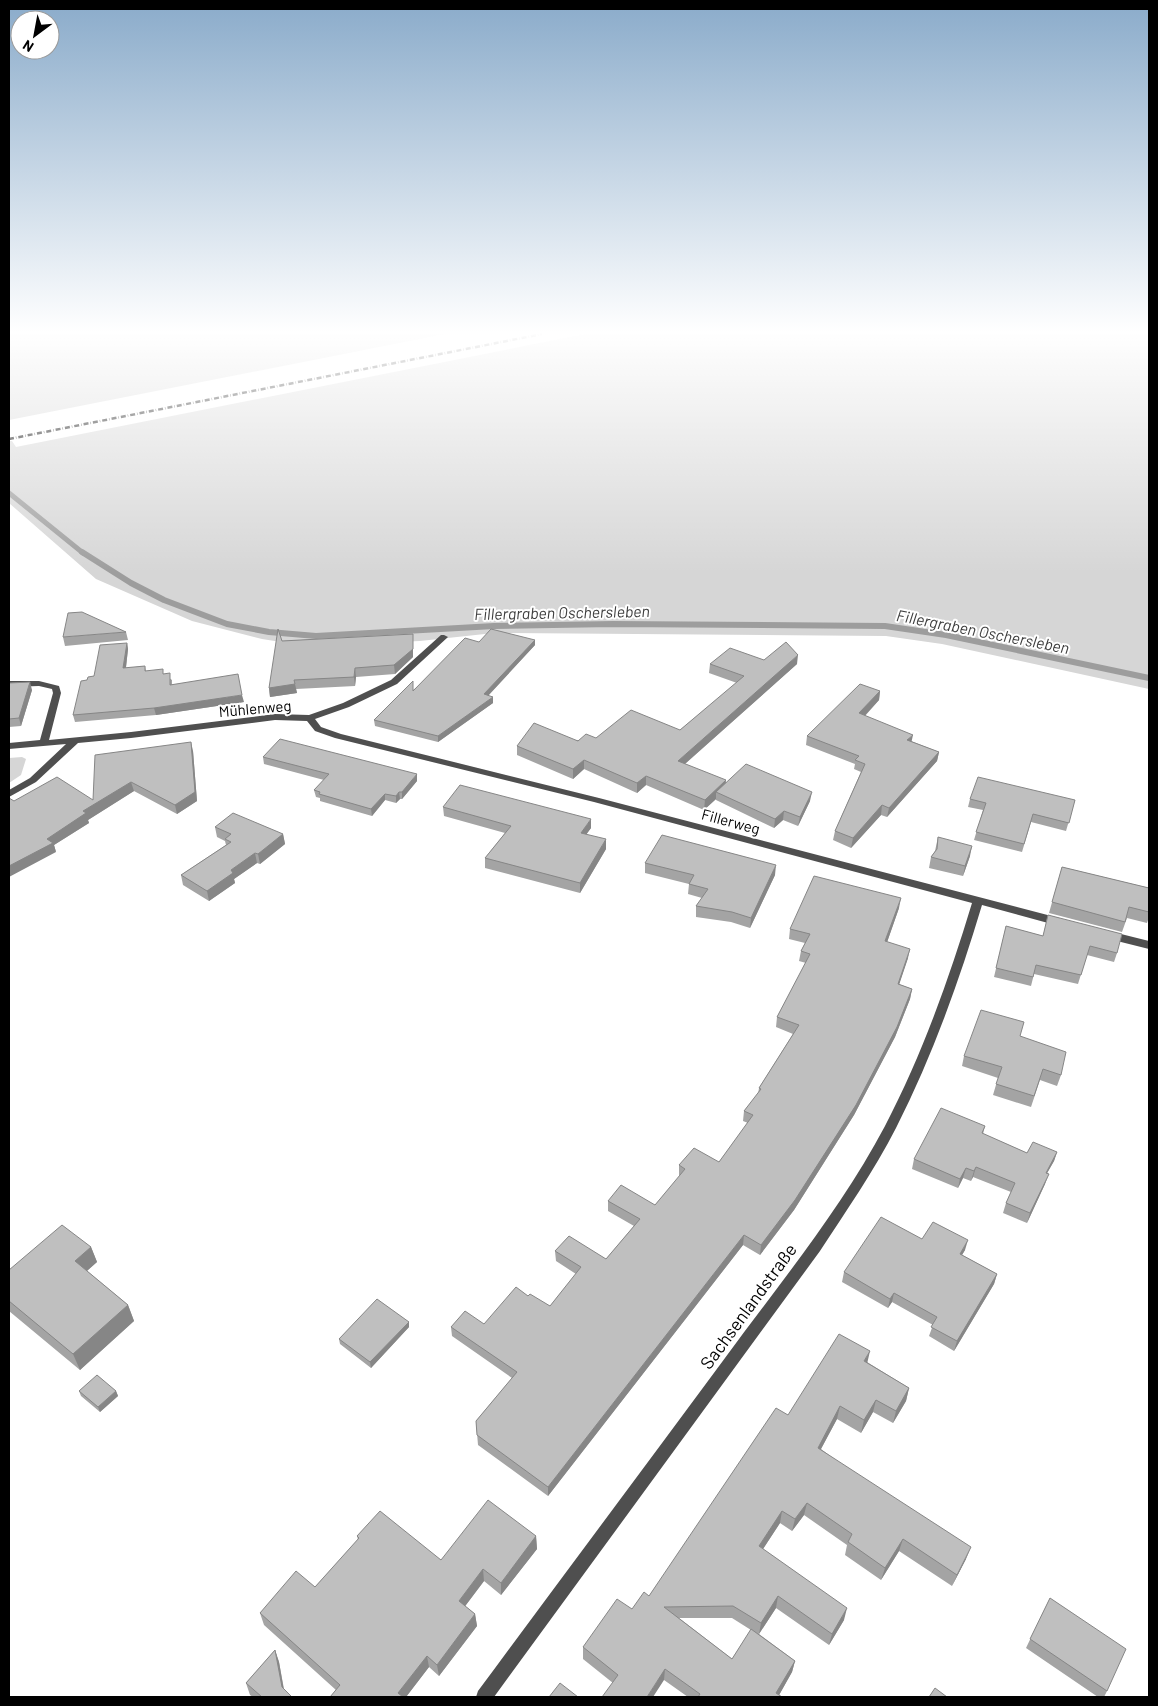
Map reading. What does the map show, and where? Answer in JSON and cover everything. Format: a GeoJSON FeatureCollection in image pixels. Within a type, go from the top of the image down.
{"type":"FeatureCollection","features":[{"type":"Feature","properties":{"kind":"street","name":"Mühlenweg"},"geometry":{"type":"LineString","coordinates":[[9,746],[131,735],[275,717],[310,718],[346,705],[394,682],[444,637]]}},
{"type":"Feature","properties":{"kind":"street"},"geometry":{"type":"LineString","coordinates":[[9,684],[40,684],[56,688],[57,693],[44,743]]}},
{"type":"Feature","properties":{"kind":"street","name":"Fillerweg"},"geometry":{"type":"LineString","coordinates":[[310,718],[318,729],[338,736],[596,800],[1073,926]]}},
{"type":"Feature","properties":{"kind":"street"},"geometry":{"type":"LineString","coordinates":[[9,794],[33,780],[74,740]]}},
{"type":"Feature","properties":{"kind":"street","name":"Sachsenlandstraße"},"geometry":{"type":"LineString","coordinates":[[484,1697],[815,1247],[857,1184],[889,1130],[924,1056],[961,960],[978,901]]}},
{"type":"Feature","properties":{"kind":"street"},"geometry":{"type":"LineString","coordinates":[[1102,933],[1149,945]]}},
{"type":"Feature","properties":{"kind":"shaded area"},"geometry":{"type":"Polygon","coordinates":[[[9,414],[41,414],[9,420],[9,414]]]}},
{"type":"Feature","properties":{"kind":"shaded area"},"geometry":{"type":"Polygon","coordinates":[[[184,414],[1149,414],[1149,689],[942,644],[886,636],[494,633],[420,641],[306,646],[262,639],[192,621],[96,579],[9,503],[9,441],[12,441],[16,447],[184,414]]]}},
{"type":"Feature","properties":{"kind":"shaded area"},"geometry":{"type":"Polygon","coordinates":[[[22,757],[26,759],[21,775],[9,783],[9,758],[22,757]]]}},
{"type":"Feature","properties":{"kind":"building"},"geometry":{"type":"Polygon","coordinates":[[[82,612],[126,632],[63,637],[68,613],[82,612]]]}},
{"type":"Feature","properties":{"kind":"building"},"geometry":{"type":"Polygon","coordinates":[[[278,629],[282,641],[413,634],[413,649],[394,665],[355,668],[354,677],[294,680],[295,684],[269,688],[278,629]]]}},
{"type":"Feature","properties":{"kind":"building"},"geometry":{"type":"Polygon","coordinates":[[[491,629],[535,640],[484,694],[493,697],[438,736],[374,720],[413,681],[413,691],[465,638],[479,642],[491,629]]]}},
{"type":"Feature","properties":{"kind":"building"},"geometry":{"type":"Polygon","coordinates":[[[786,642],[798,655],[678,761],[726,780],[705,800],[646,776],[637,783],[584,760],[573,769],[517,746],[534,723],[578,741],[586,734],[596,738],[631,710],[680,730],[744,676],[710,664],[730,648],[764,660],[786,642]]]}},
{"type":"Feature","properties":{"kind":"building"},"geometry":{"type":"Polygon","coordinates":[[[127,643],[123,668],[145,666],[145,671],[163,669],[163,674],[170,673],[170,685],[238,674],[242,695],[154,708],[73,715],[81,681],[94,676],[100,645],[127,643]]]}},
{"type":"Feature","properties":{"kind":"building"},"geometry":{"type":"Polygon","coordinates":[[[30,682],[19,718],[9,719],[9,683],[30,682]]]}},
{"type":"Feature","properties":{"kind":"building"},"geometry":{"type":"Polygon","coordinates":[[[860,684],[880,691],[859,713],[913,735],[907,740],[939,752],[889,808],[882,805],[853,838],[835,831],[865,764],[855,760],[859,756],[807,736],[860,684]]]}},
{"type":"Feature","properties":{"kind":"building"},"geometry":{"type":"Polygon","coordinates":[[[280,739],[417,774],[402,792],[399,792],[396,796],[385,794],[371,809],[319,794],[320,792],[314,790],[329,774],[263,757],[280,739]]]}},
{"type":"Feature","properties":{"kind":"building"},"geometry":{"type":"Polygon","coordinates":[[[191,742],[195,792],[175,805],[131,782],[83,811],[86,813],[47,839],[53,843],[9,866],[9,798],[14,801],[57,777],[93,800],[95,755],[191,742]]]}},
{"type":"Feature","properties":{"kind":"building"},"geometry":{"type":"Polygon","coordinates":[[[746,764],[812,792],[800,817],[784,811],[775,819],[716,792],[746,764]]]}},
{"type":"Feature","properties":{"kind":"building"},"geometry":{"type":"Polygon","coordinates":[[[978,777],[1075,800],[1069,823],[1033,814],[1024,844],[976,832],[986,803],[970,799],[978,777]]]}},
{"type":"Feature","properties":{"kind":"building"},"geometry":{"type":"Polygon","coordinates":[[[460,785],[591,819],[581,833],[606,839],[580,883],[485,858],[511,826],[443,807],[460,785]]]}},
{"type":"Feature","properties":{"kind":"building"},"geometry":{"type":"Polygon","coordinates":[[[233,813],[283,834],[258,854],[255,853],[231,870],[233,873],[207,891],[181,875],[231,842],[225,839],[231,834],[215,827],[233,813]]]}},
{"type":"Feature","properties":{"kind":"building"},"geometry":{"type":"Polygon","coordinates":[[[662,835],[776,865],[751,918],[732,912],[696,906],[708,889],[689,884],[694,875],[645,863],[662,835]]]}},
{"type":"Feature","properties":{"kind":"building"},"geometry":{"type":"Polygon","coordinates":[[[938,837],[972,846],[965,866],[931,857],[937,849],[938,837]]]}},
{"type":"Feature","properties":{"kind":"building"},"geometry":{"type":"Polygon","coordinates":[[[1062,867],[1149,888],[1149,912],[1129,907],[1125,922],[1052,902],[1062,867]]]}},
{"type":"Feature","properties":{"kind":"building"},"geometry":{"type":"Polygon","coordinates":[[[814,876],[901,898],[885,941],[910,949],[898,984],[912,989],[897,1027],[856,1105],[795,1200],[761,1245],[744,1235],[548,1487],[477,1435],[476,1421],[517,1372],[451,1327],[465,1311],[484,1324],[516,1287],[528,1296],[530,1294],[550,1306],[581,1267],[555,1251],[569,1236],[606,1259],[640,1219],[608,1201],[621,1185],[655,1205],[685,1169],[679,1165],[694,1148],[719,1162],[753,1115],[744,1111],[761,1089],[759,1088],[799,1025],[777,1017],[810,954],[801,951],[810,934],[790,929],[814,876]]]}},
{"type":"Feature","properties":{"kind":"building"},"geometry":{"type":"Polygon","coordinates":[[[1048,915],[1122,934],[1117,953],[1090,946],[1081,975],[1036,965],[1033,977],[996,968],[1006,926],[1043,936],[1048,915]]]}},
{"type":"Feature","properties":{"kind":"building"},"geometry":{"type":"Polygon","coordinates":[[[981,1010],[1024,1022],[1020,1036],[1066,1052],[1061,1075],[1043,1069],[1034,1096],[996,1084],[1002,1067],[964,1056],[981,1010]]]}},
{"type":"Feature","properties":{"kind":"building"},"geometry":{"type":"Polygon","coordinates":[[[941,1108],[985,1126],[982,1133],[1027,1153],[1033,1142],[1057,1152],[1046,1173],[1049,1174],[1030,1213],[1006,1203],[1015,1183],[976,1167],[974,1171],[966,1168],[960,1179],[914,1159],[941,1108]]]}},
{"type":"Feature","properties":{"kind":"building"},"geometry":{"type":"Polygon","coordinates":[[[881,1217],[922,1239],[933,1222],[968,1240],[960,1254],[997,1274],[957,1341],[931,1327],[937,1317],[894,1293],[890,1299],[844,1272],[881,1217]]]}},
{"type":"Feature","properties":{"kind":"building"},"geometry":{"type":"Polygon","coordinates":[[[62,1225],[91,1247],[75,1261],[128,1305],[73,1354],[9,1301],[9,1270],[62,1225]]]}},
{"type":"Feature","properties":{"kind":"building"},"geometry":{"type":"Polygon","coordinates":[[[377,1299],[409,1322],[370,1362],[339,1339],[377,1299]]]}},
{"type":"Feature","properties":{"kind":"building"},"geometry":{"type":"Polygon","coordinates":[[[839,1334],[870,1351],[864,1361],[909,1388],[896,1411],[876,1400],[864,1420],[840,1406],[818,1448],[971,1547],[957,1575],[903,1539],[885,1568],[848,1542],[852,1534],[807,1503],[795,1519],[782,1511],[759,1546],[847,1608],[832,1634],[778,1596],[761,1623],[733,1606],[664,1607],[732,1659],[751,1629],[795,1661],[776,1693],[782,1697],[698,1697],[700,1694],[665,1669],[647,1697],[602,1697],[618,1675],[583,1647],[617,1599],[632,1609],[644,1592],[649,1596],[776,1408],[788,1415],[839,1334]]]}},
{"type":"Feature","properties":{"kind":"building"},"geometry":{"type":"Polygon","coordinates":[[[97,1375],[116,1391],[98,1407],[79,1391],[97,1375]]]}},
{"type":"Feature","properties":{"kind":"building"},"geometry":{"type":"Polygon","coordinates":[[[488,1500],[536,1536],[501,1583],[483,1569],[459,1601],[475,1614],[437,1665],[427,1656],[398,1693],[403,1697],[330,1697],[340,1685],[260,1613],[296,1571],[315,1587],[359,1538],[357,1536],[380,1511],[441,1560],[488,1500]]]}},
{"type":"Feature","properties":{"kind":"building"},"geometry":{"type":"Polygon","coordinates":[[[1050,1598],[1126,1649],[1107,1691],[1030,1639],[1050,1598]]]}},
{"type":"Feature","properties":{"kind":"building"},"geometry":{"type":"Polygon","coordinates":[[[275,1650],[282,1687],[292,1697],[262,1697],[246,1683],[275,1650]]]}},
{"type":"Feature","properties":{"kind":"building"},"geometry":{"type":"Polygon","coordinates":[[[560,1683],[578,1697],[549,1697],[560,1683]]]}},
{"type":"Feature","properties":{"kind":"building"},"geometry":{"type":"Polygon","coordinates":[[[935,1688],[947,1697],[929,1697],[935,1688]]]}},
{"type":"Feature","properties":{"kind":"waterway","name":"Fillergraben Oschersleben"},"geometry":{"type":"LineString","coordinates":[[9,493],[83,553]]}},
{"type":"Feature","properties":{"kind":"waterway","name":"Fillergraben Oschersleben"},"geometry":{"type":"LineString","coordinates":[[82,552],[131,583],[164,600],[227,624],[269,632],[316,636],[494,626],[613,624],[885,626],[946,635],[1149,678]]}},
{"type":"Feature","properties":{"kind":"railway"},"geometry":{"type":"LineString","coordinates":[[9,439],[138,414]]}}]}
